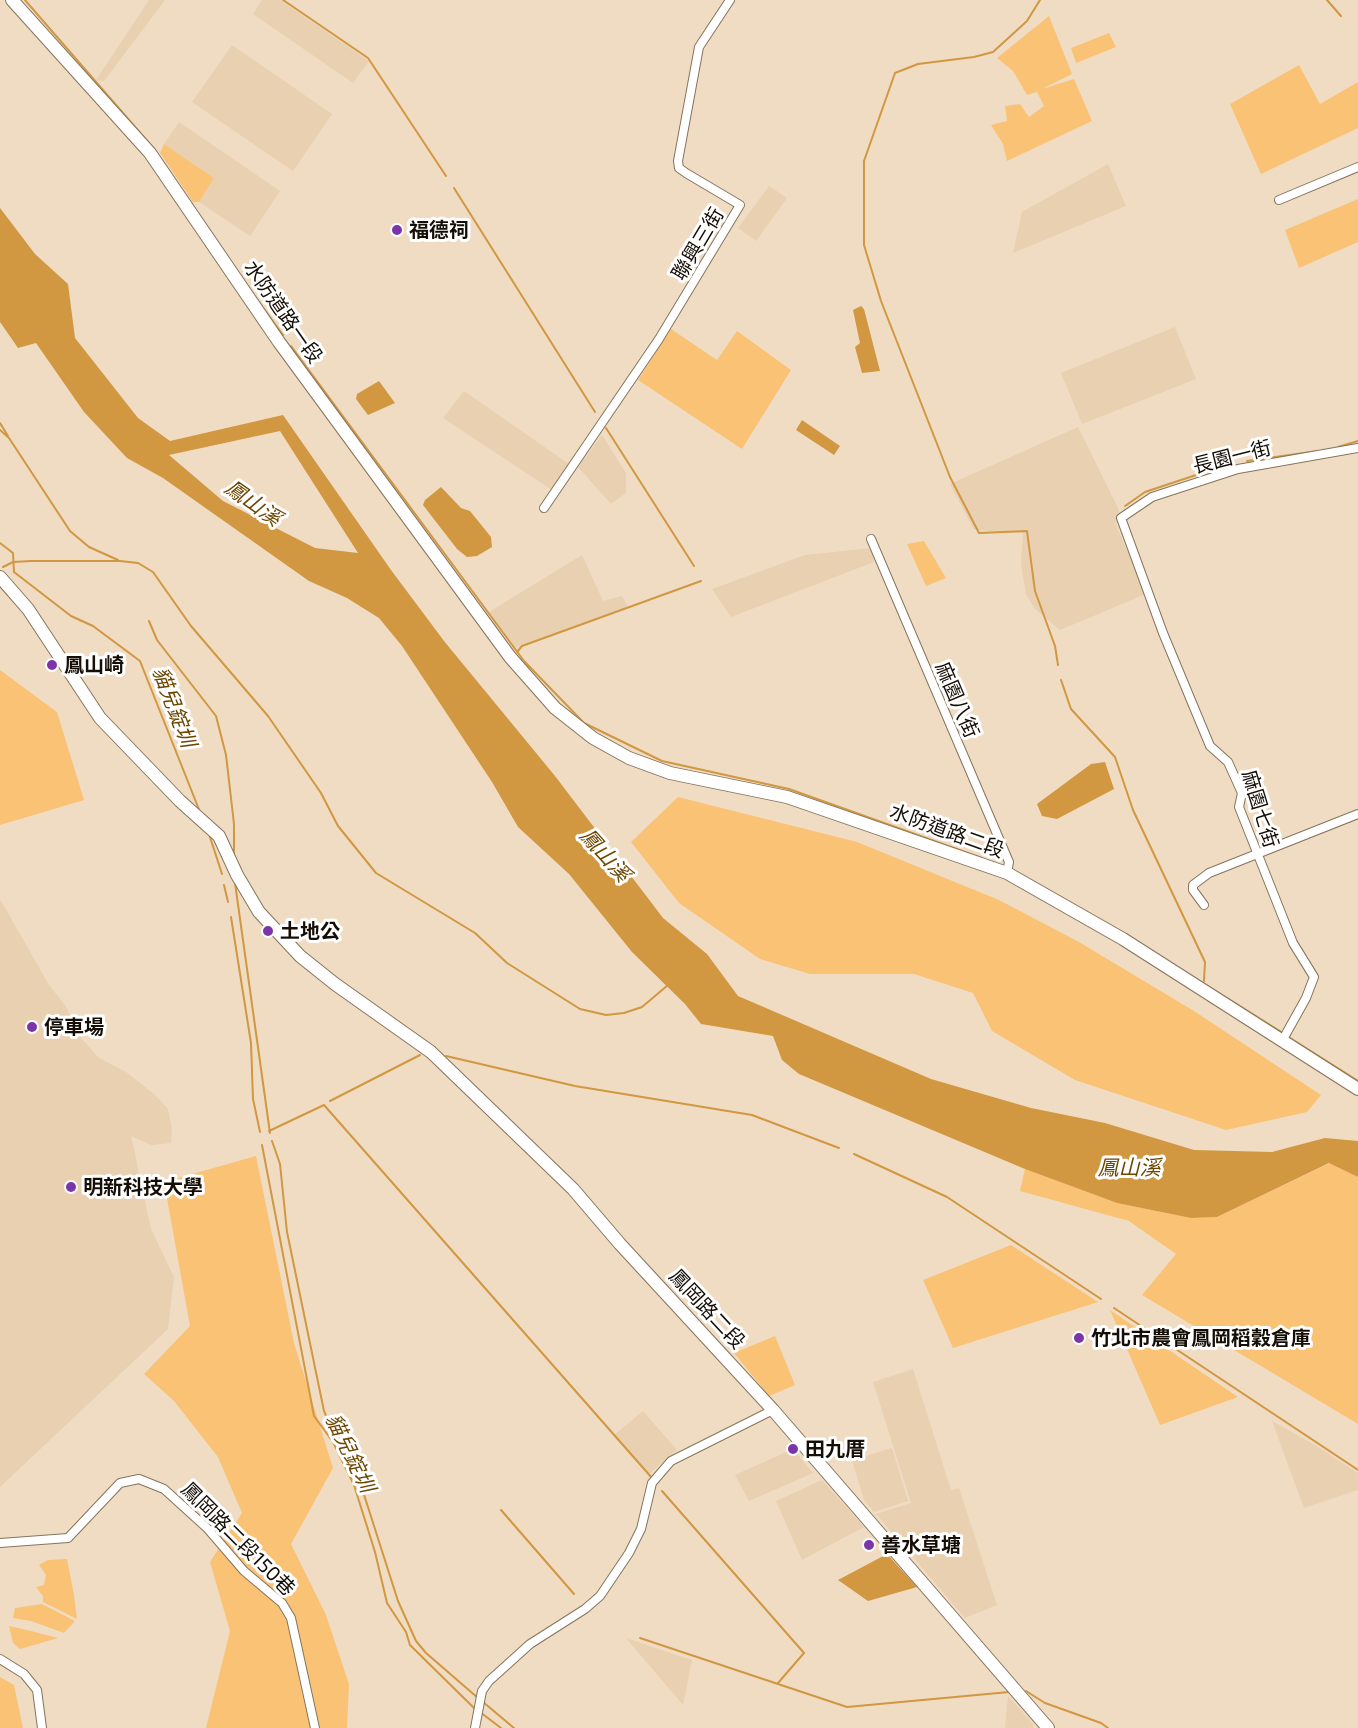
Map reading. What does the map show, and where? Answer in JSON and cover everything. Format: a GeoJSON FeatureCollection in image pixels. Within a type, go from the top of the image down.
{"type":"FeatureCollection","features":[{"type":"Feature","properties":{"kind":"street","name":"水防道路一段"},"geometry":{"type":"LineString","coordinates":[[12,0],[150,153],[279,342],[510,657]]}},
{"type":"Feature","properties":{"kind":"street","name":"聯興三街"},"geometry":{"type":"LineString","coordinates":[[544,508],[659,339],[740,206],[679,168],[678,161],[699,47],[730,0]]}},
{"type":"Feature","properties":{"kind":"street"},"geometry":{"type":"LineString","coordinates":[[1279,200],[1358,167]]}},
{"type":"Feature","properties":{"kind":"street","name":"長園一街"},"geometry":{"type":"LineString","coordinates":[[1121,519],[1152,497],[1238,469],[1358,448]]}},
{"type":"Feature","properties":{"kind":"street","name":"麻園七街"},"geometry":{"type":"LineString","coordinates":[[1121,519],[1163,633],[1210,746],[1228,762],[1242,793],[1239,807],[1293,943],[1314,977],[1306,999],[1284,1036]]}},
{"type":"Feature","properties":{"kind":"street","name":"麻園八街"},"geometry":{"type":"LineString","coordinates":[[871,539],[1008,867]]}},
{"type":"Feature","properties":{"kind":"street","name":"鳳岡路二段"},"geometry":{"type":"LineString","coordinates":[[0,577],[28,609],[100,718],[180,801],[219,836],[241,882],[259,912],[300,956],[430,1052],[573,1189],[620,1244],[773,1410],[1048,1728]]}},
{"type":"Feature","properties":{"kind":"street","name":"水防道路二段"},"geometry":{"type":"LineString","coordinates":[[510,657],[555,708],[593,738],[629,759],[670,773],[787,797],[1008,867],[1284,1036],[1358,1089]]}},
{"type":"Feature","properties":{"kind":"street"},"geometry":{"type":"LineString","coordinates":[[1204,905],[1193,890],[1197,880],[1358,814]]}},
{"type":"Feature","properties":{"kind":"street"},"geometry":{"type":"LineString","coordinates":[[475,1728],[482,1691],[530,1644],[585,1609],[600,1596],[641,1529],[652,1483],[670,1461],[773,1410]]}},
{"type":"Feature","properties":{"kind":"street","name":"鳳岡路二段150巷"},"geometry":{"type":"LineString","coordinates":[[0,1543],[68,1538],[120,1483],[139,1479],[164,1489],[207,1528],[244,1571],[282,1603],[291,1618],[315,1728]]}},
{"type":"Feature","properties":{"kind":"street"},"geometry":{"type":"LineString","coordinates":[[0,1659],[24,1674],[37,1690],[42,1728]]}},
{"type":"Feature","properties":{"kind":"shaded area"},"geometry":{"type":"Polygon","coordinates":[[[149,0],[165,0],[104,81],[96,80],[149,0]]]}},
{"type":"Feature","properties":{"kind":"shaded area"},"geometry":{"type":"Polygon","coordinates":[[[262,0],[280,0],[369,61],[353,83],[253,14],[262,0]]]}},
{"type":"Feature","properties":{"kind":"shaded area"},"geometry":{"type":"Polygon","coordinates":[[[1049,16],[1072,74],[1042,89],[1074,79],[1092,121],[1007,161],[1003,144],[991,125],[1007,121],[1005,106],[1020,104],[1029,117],[1044,106],[1037,92],[1027,95],[1013,71],[997,58],[1049,16]]]}},
{"type":"Feature","properties":{"kind":"shaded area"},"geometry":{"type":"Polygon","coordinates":[[[1109,33],[1116,47],[1076,63],[1071,48],[1109,33]]]}},
{"type":"Feature","properties":{"kind":"shaded area"},"geometry":{"type":"Polygon","coordinates":[[[232,45],[332,114],[293,171],[192,102],[232,45]]]}},
{"type":"Feature","properties":{"kind":"shaded area"},"geometry":{"type":"Polygon","coordinates":[[[1299,65],[1320,104],[1358,82],[1358,128],[1261,174],[1230,104],[1299,65]]]}},
{"type":"Feature","properties":{"kind":"shaded area"},"geometry":{"type":"Polygon","coordinates":[[[179,122],[280,191],[250,236],[199,202],[214,178],[164,144],[179,122]]]}},
{"type":"Feature","properties":{"kind":"shaded area"},"geometry":{"type":"Polygon","coordinates":[[[164,144],[214,178],[199,202],[193,202],[160,153],[164,144]]]}},
{"type":"Feature","properties":{"kind":"shaded area"},"geometry":{"type":"Polygon","coordinates":[[[1108,164],[1126,206],[1013,253],[1022,212],[1108,164]]]}},
{"type":"Feature","properties":{"kind":"shaded area"},"geometry":{"type":"Polygon","coordinates":[[[769,186],[787,198],[756,241],[738,228],[769,186]]]}},
{"type":"Feature","properties":{"kind":"shaded area"},"geometry":{"type":"Polygon","coordinates":[[[1358,199],[1358,242],[1299,268],[1285,230],[1358,199]]]}},
{"type":"Feature","properties":{"kind":"shaded area"},"geometry":{"type":"Polygon","coordinates":[[[1175,327],[1196,379],[1082,424],[1061,373],[1175,327]]]}},
{"type":"Feature","properties":{"kind":"shaded area"},"geometry":{"type":"Polygon","coordinates":[[[671,329],[717,360],[737,331],[791,370],[742,449],[638,380],[671,329]]]}},
{"type":"Feature","properties":{"kind":"shaded area"},"geometry":{"type":"Polygon","coordinates":[[[464,391],[569,464],[552,490],[443,418],[464,391]]]}},
{"type":"Feature","properties":{"kind":"shaded area"},"geometry":{"type":"Polygon","coordinates":[[[1078,427],[1119,510],[1116,525],[1146,594],[1060,630],[1035,609],[1026,594],[1021,564],[1023,533],[974,530],[950,484],[1078,427]]]}},
{"type":"Feature","properties":{"kind":"shaded area"},"geometry":{"type":"Polygon","coordinates":[[[602,435],[626,473],[626,493],[611,504],[578,467],[602,435]]]}},
{"type":"Feature","properties":{"kind":"shaded area"},"geometry":{"type":"Polygon","coordinates":[[[924,541],[946,578],[926,586],[907,544],[924,541]]]}},
{"type":"Feature","properties":{"kind":"shaded area"},"geometry":{"type":"Polygon","coordinates":[[[871,548],[874,562],[731,617],[712,589],[805,555],[871,548]]]}},
{"type":"Feature","properties":{"kind":"shaded area"},"geometry":{"type":"Polygon","coordinates":[[[582,555],[603,601],[622,596],[628,607],[515,648],[489,612],[582,555]]]}},
{"type":"Feature","properties":{"kind":"shaded area"},"geometry":{"type":"Polygon","coordinates":[[[0,670],[57,712],[84,800],[0,825],[0,670]]]}},
{"type":"Feature","properties":{"kind":"shaded area"},"geometry":{"type":"Polygon","coordinates":[[[678,797],[857,842],[999,900],[1079,942],[1194,1011],[1321,1095],[1307,1112],[1226,1130],[1075,1080],[992,1031],[973,993],[914,974],[810,974],[760,959],[679,903],[631,842],[678,797]]]}},
{"type":"Feature","properties":{"kind":"shaded area","name":"明新科技大學"},"geometry":{"type":"Polygon","coordinates":[[[0,899],[49,985],[65,1005],[81,1038],[99,1058],[126,1072],[154,1094],[168,1109],[172,1129],[171,1143],[151,1145],[131,1136],[151,1229],[174,1277],[168,1329],[0,1487],[0,899]]]}},
{"type":"Feature","properties":{"kind":"shaded area"},"geometry":{"type":"Polygon","coordinates":[[[256,1156],[294,1343],[333,1468],[291,1544],[326,1615],[349,1684],[347,1728],[206,1728],[230,1631],[210,1562],[242,1513],[218,1457],[174,1401],[144,1374],[190,1326],[164,1182],[256,1156]]]}},
{"type":"Feature","properties":{"kind":"shaded area"},"geometry":{"type":"Polygon","coordinates":[[[1330,1163],[1358,1177],[1358,1424],[1142,1295],[1176,1254],[1129,1221],[1020,1191],[1025,1169],[1117,1203],[1191,1218],[1217,1217],[1330,1163]]]}},
{"type":"Feature","properties":{"kind":"shaded area"},"geometry":{"type":"Polygon","coordinates":[[[1011,1245],[1098,1302],[953,1348],[923,1280],[1011,1245]]]}},
{"type":"Feature","properties":{"kind":"shaded area"},"geometry":{"type":"Polygon","coordinates":[[[1110,1310],[1238,1397],[1160,1425],[1110,1310]]]}},
{"type":"Feature","properties":{"kind":"shaded area"},"geometry":{"type":"Polygon","coordinates":[[[775,1336],[795,1385],[769,1396],[734,1353],[775,1336]]]}},
{"type":"Feature","properties":{"kind":"shaded area"},"geometry":{"type":"Polygon","coordinates":[[[913,1369],[951,1490],[959,1488],[997,1605],[965,1618],[876,1514],[911,1503],[873,1382],[913,1369]]]}},
{"type":"Feature","properties":{"kind":"shaded area"},"geometry":{"type":"Polygon","coordinates":[[[643,1411],[677,1450],[649,1474],[613,1436],[643,1411]]]}},
{"type":"Feature","properties":{"kind":"shaded area"},"geometry":{"type":"Polygon","coordinates":[[[1272,1421],[1358,1473],[1358,1490],[1304,1508],[1272,1421]]]}},
{"type":"Feature","properties":{"kind":"shaded area"},"geometry":{"type":"Polygon","coordinates":[[[892,1448],[908,1501],[874,1512],[864,1500],[852,1460],[892,1448]]]}},
{"type":"Feature","properties":{"kind":"shaded area"},"geometry":{"type":"Polygon","coordinates":[[[793,1449],[813,1473],[749,1501],[735,1475],[793,1449]]]}},
{"type":"Feature","properties":{"kind":"shaded area"},"geometry":{"type":"Polygon","coordinates":[[[822,1480],[864,1527],[802,1560],[776,1501],[822,1480]]]}},
{"type":"Feature","properties":{"kind":"shaded area"},"geometry":{"type":"Polygon","coordinates":[[[67,1559],[77,1619],[43,1602],[43,1596],[36,1587],[44,1585],[46,1575],[39,1565],[48,1560],[67,1559]]]}},
{"type":"Feature","properties":{"kind":"shaded area"},"geometry":{"type":"Polygon","coordinates":[[[42,1604],[75,1621],[64,1633],[31,1621],[13,1618],[15,1608],[42,1604]]]}},
{"type":"Feature","properties":{"kind":"shaded area"},"geometry":{"type":"Polygon","coordinates":[[[9,1626],[58,1638],[20,1649],[13,1643],[9,1626]]]}},
{"type":"Feature","properties":{"kind":"shaded area"},"geometry":{"type":"Polygon","coordinates":[[[626,1638],[692,1660],[683,1705],[626,1638]]]}},
{"type":"Feature","properties":{"kind":"shaded area"},"geometry":{"type":"Polygon","coordinates":[[[0,1677],[14,1685],[23,1728],[0,1728],[0,1677]]]}},
{"type":"Feature","properties":{"kind":"shaded area"},"geometry":{"type":"Polygon","coordinates":[[[1008,1696],[1033,1724],[1033,1728],[1005,1728],[1008,1696]]]}},
{"type":"Feature","properties":{"kind":"water","name":"鳳山溪"},"geometry":{"type":"Polygon","coordinates":[[[0,208],[35,254],[68,284],[75,338],[138,418],[170,441],[283,415],[391,570],[444,641],[555,776],[663,918],[707,954],[738,996],[931,1079],[1031,1108],[1105,1123],[1194,1150],[1272,1152],[1325,1138],[1358,1141],[1358,1177],[1329,1163],[1217,1217],[1191,1218],[1117,1203],[1025,1169],[799,1074],[782,1060],[773,1036],[701,1024],[685,1004],[632,952],[569,874],[518,827],[492,782],[402,646],[379,618],[347,598],[309,581],[163,478],[127,458],[84,412],[36,343],[18,348],[0,322],[0,208]],[[280,431],[169,455],[223,501],[315,548],[358,553],[280,431]]]}},
{"type":"Feature","properties":{"kind":"water"},"geometry":{"type":"Polygon","coordinates":[[[861,306],[864,309],[880,371],[862,373],[855,347],[860,343],[853,310],[861,306]]]}},
{"type":"Feature","properties":{"kind":"water"},"geometry":{"type":"Polygon","coordinates":[[[379,381],[395,403],[368,415],[356,399],[357,394],[379,381]]]}},
{"type":"Feature","properties":{"kind":"water"},"geometry":{"type":"Polygon","coordinates":[[[802,420],[840,446],[834,455],[796,430],[802,420]]]}},
{"type":"Feature","properties":{"kind":"water"},"geometry":{"type":"Polygon","coordinates":[[[441,487],[461,508],[470,511],[491,537],[492,547],[477,556],[467,557],[457,549],[423,505],[425,500],[441,487]]]}},
{"type":"Feature","properties":{"kind":"water"},"geometry":{"type":"Polygon","coordinates":[[[1105,762],[1114,789],[1057,819],[1042,816],[1037,804],[1091,764],[1105,762]]]}},
{"type":"Feature","properties":{"kind":"water"},"geometry":{"type":"Polygon","coordinates":[[[887,1554],[917,1587],[868,1601],[838,1580],[887,1554]]]}},
{"type":"Feature","properties":{"kind":"waterway"},"geometry":{"type":"LineString","coordinates":[[25,0],[149,143]]}},
{"type":"Feature","properties":{"kind":"waterway"},"geometry":{"type":"LineString","coordinates":[[283,0],[368,58],[446,176]]}},
{"type":"Feature","properties":{"kind":"waterway"},"geometry":{"type":"LineString","coordinates":[[1040,0],[1027,21],[993,52],[974,57],[918,64],[895,73],[864,161],[864,245],[881,301],[950,477],[979,533],[1027,531],[1035,591],[1055,646],[1058,665]]}},
{"type":"Feature","properties":{"kind":"waterway"},"geometry":{"type":"LineString","coordinates":[[1327,0],[1341,16]]}},
{"type":"Feature","properties":{"kind":"waterway"},"geometry":{"type":"LineString","coordinates":[[454,188],[595,412]]}},
{"type":"Feature","properties":{"kind":"waterway"},"geometry":{"type":"LineString","coordinates":[[253,294],[283,335]]}},
{"type":"Feature","properties":{"kind":"waterway"},"geometry":{"type":"LineString","coordinates":[[291,346],[524,661],[584,723],[662,761],[789,789],[982,858]]}},
{"type":"Feature","properties":{"kind":"waterway"},"geometry":{"type":"LineString","coordinates":[[0,423],[8,436]]}},
{"type":"Feature","properties":{"kind":"waterway"},"geometry":{"type":"LineString","coordinates":[[606,428],[694,566]]}},
{"type":"Feature","properties":{"kind":"waterway"},"geometry":{"type":"LineString","coordinates":[[0,430],[9,438],[70,531],[89,547],[118,560]]}},
{"type":"Feature","properties":{"kind":"waterway"},"geometry":{"type":"LineString","coordinates":[[1338,447],[1358,441]]}},
{"type":"Feature","properties":{"kind":"waterway"},"geometry":{"type":"LineString","coordinates":[[1247,461],[1318,451]]}},
{"type":"Feature","properties":{"kind":"waterway"},"geometry":{"type":"LineString","coordinates":[[1125,506],[1145,492],[1223,466]]}},
{"type":"Feature","properties":{"kind":"waterway","name":"貓兒錠圳"},"geometry":{"type":"LineString","coordinates":[[0,543],[13,553],[14,572],[71,616],[93,626],[140,661],[200,812]]}},
{"type":"Feature","properties":{"kind":"waterway"},"geometry":{"type":"LineString","coordinates":[[3,567],[13,562],[31,561],[120,561],[138,563],[153,572],[191,626],[268,716],[321,793],[338,826],[376,873],[475,933],[507,963],[580,1009],[606,1015],[624,1013],[642,1007],[668,985]]}},
{"type":"Feature","properties":{"kind":"waterway"},"geometry":{"type":"LineString","coordinates":[[517,652],[522,646],[701,581]]}},
{"type":"Feature","properties":{"kind":"waterway"},"geometry":{"type":"LineString","coordinates":[[149,621],[157,640],[216,716],[226,755],[234,824],[234,855]]}},
{"type":"Feature","properties":{"kind":"waterway"},"geometry":{"type":"LineString","coordinates":[[1061,680],[1071,709],[1115,757],[1133,810],[1205,962],[1204,981]]}},
{"type":"Feature","properties":{"kind":"waterway","name":"貓兒錠圳"},"geometry":{"type":"LineString","coordinates":[[209,834],[222,874]]}},
{"type":"Feature","properties":{"kind":"waterway"},"geometry":{"type":"LineString","coordinates":[[235,883],[270,1133]]}},
{"type":"Feature","properties":{"kind":"waterway","name":"貓兒錠圳"},"geometry":{"type":"LineString","coordinates":[[224,885],[228,902]]}},
{"type":"Feature","properties":{"kind":"waterway","name":"貓兒錠圳"},"geometry":{"type":"LineString","coordinates":[[231,917],[251,1043],[253,1099],[260,1132]]}},
{"type":"Feature","properties":{"kind":"waterway"},"geometry":{"type":"LineString","coordinates":[[1163,958],[1283,1033]]}},
{"type":"Feature","properties":{"kind":"waterway"},"geometry":{"type":"LineString","coordinates":[[1287,1036],[1358,1081]]}},
{"type":"Feature","properties":{"kind":"waterway"},"geometry":{"type":"LineString","coordinates":[[330,1101],[420,1055]]}},
{"type":"Feature","properties":{"kind":"waterway"},"geometry":{"type":"LineString","coordinates":[[446,1056],[575,1086],[752,1115],[839,1148]]}},
{"type":"Feature","properties":{"kind":"waterway"},"geometry":{"type":"LineString","coordinates":[[269,1131],[324,1105],[652,1478]]}},
{"type":"Feature","properties":{"kind":"waterway"},"geometry":{"type":"LineString","coordinates":[[272,1141],[280,1164],[287,1232],[324,1411],[330,1425],[345,1444],[359,1479],[398,1601],[416,1641],[426,1653],[478,1698]]}},
{"type":"Feature","properties":{"kind":"waterway","name":"貓兒錠圳"},"geometry":{"type":"LineString","coordinates":[[262,1145],[314,1416],[333,1442],[354,1485],[375,1552],[387,1603],[406,1632],[410,1645],[475,1709]]}},
{"type":"Feature","properties":{"kind":"waterway"},"geometry":{"type":"LineString","coordinates":[[854,1154],[947,1197],[1101,1299]]}},
{"type":"Feature","properties":{"kind":"waterway"},"geometry":{"type":"LineString","coordinates":[[1114,1308],[1358,1470]]}},
{"type":"Feature","properties":{"kind":"waterway"},"geometry":{"type":"LineString","coordinates":[[662,1491],[804,1653],[778,1683]]}},
{"type":"Feature","properties":{"kind":"waterway"},"geometry":{"type":"LineString","coordinates":[[501,1510],[574,1594]]}},
{"type":"Feature","properties":{"kind":"waterway"},"geometry":{"type":"LineString","coordinates":[[640,1638],[847,1707],[1009,1692]]}},
{"type":"Feature","properties":{"kind":"waterway"},"geometry":{"type":"LineString","coordinates":[[1026,1691],[1045,1703],[1101,1723],[1108,1728]]}},
{"type":"Feature","properties":{"kind":"waterway"},"geometry":{"type":"LineString","coordinates":[[483,1702],[514,1728]]}},
{"type":"Feature","properties":{"kind":"waterway","name":"貓兒錠圳"},"geometry":{"type":"LineString","coordinates":[[480,1712],[501,1728]]}},
{"type":"Feature","properties":{"kind":"place","name":"福德祠"},"geometry":{"type":"Point","coordinates":[397,230]}},
{"type":"Feature","properties":{"kind":"place","name":"鳳山崎"},"geometry":{"type":"Point","coordinates":[52,665]}},
{"type":"Feature","properties":{"kind":"place","name":"土地公"},"geometry":{"type":"Point","coordinates":[268,931]}},
{"type":"Feature","properties":{"kind":"place","name":"停車場"},"geometry":{"type":"Point","coordinates":[32,1027]}},
{"type":"Feature","properties":{"kind":"place","name":"明新科技大學"},"geometry":{"type":"Point","coordinates":[71,1187]}},
{"type":"Feature","properties":{"kind":"place","name":"竹北市農會鳳岡稻穀倉庫"},"geometry":{"type":"Point","coordinates":[1079,1338]}},
{"type":"Feature","properties":{"kind":"place","name":"田九厝"},"geometry":{"type":"Point","coordinates":[793,1449]}},
{"type":"Feature","properties":{"kind":"place","name":"善水草塘"},"geometry":{"type":"Point","coordinates":[869,1545]}}]}
